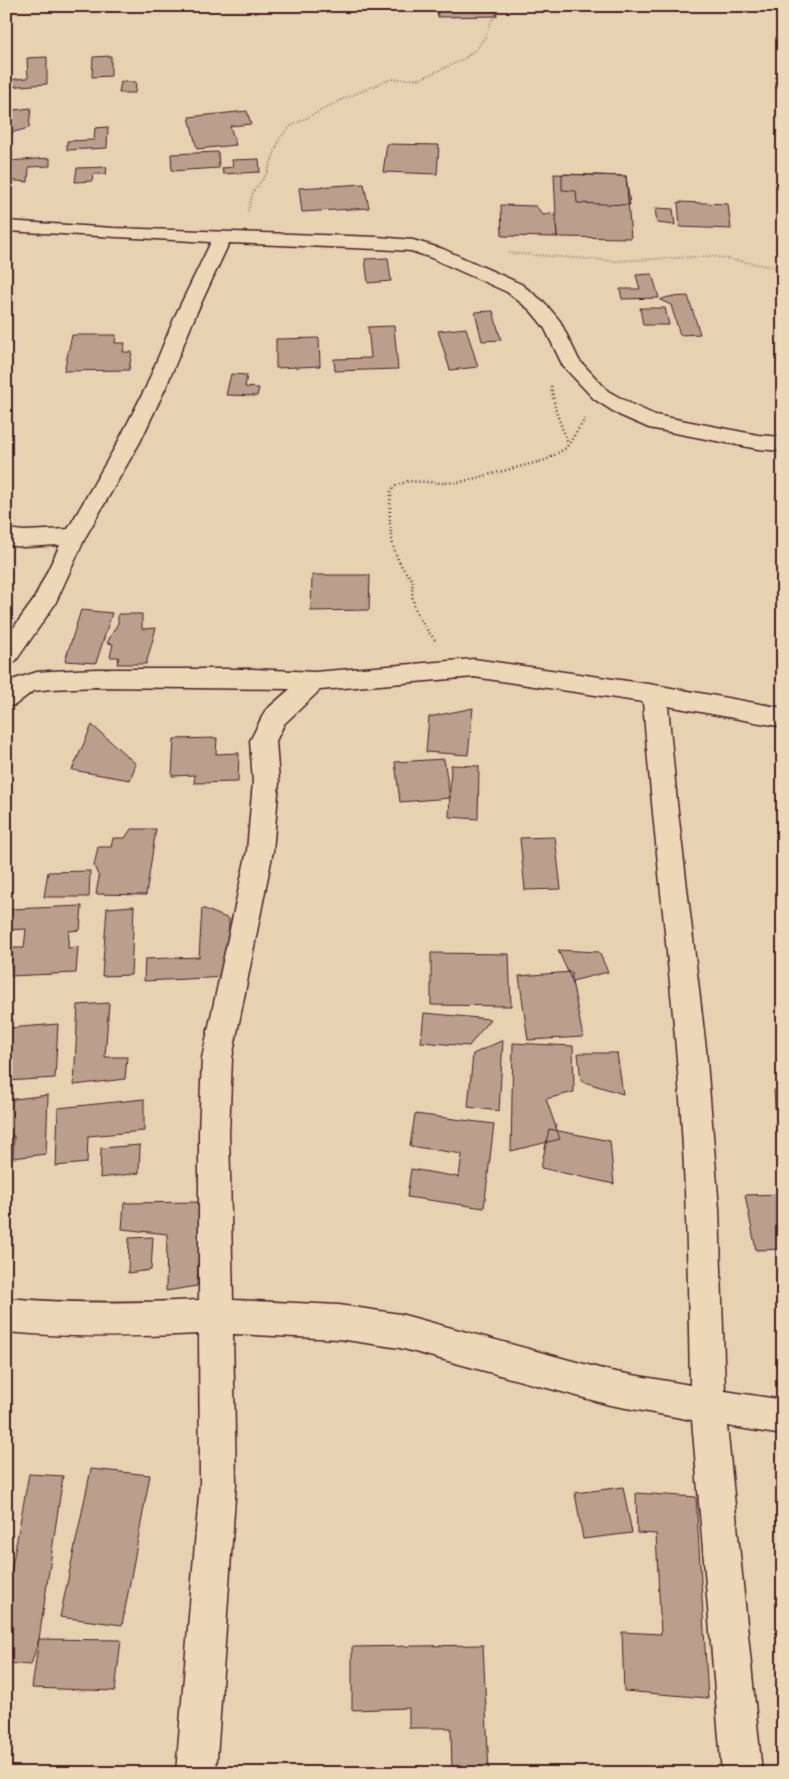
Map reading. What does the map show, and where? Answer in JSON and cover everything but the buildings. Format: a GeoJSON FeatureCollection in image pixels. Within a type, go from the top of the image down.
{"type":"FeatureCollection","features":[{"type":"Feature","properties":{"kind":"street"},"geometry":{"type":"LineString","coordinates":[[6,226],[377,242],[413,246],[436,253],[514,288],[537,306],[553,325],[570,362],[600,395],[649,421],[758,442],[783,444]]}},
{"type":"Feature","properties":{"kind":"street"},"geometry":{"type":"LineString","coordinates":[[6,656],[43,604],[76,536],[129,442],[156,387],[186,314],[230,237]]}},
{"type":"Feature","properties":{"kind":"street"},"geometry":{"type":"LineString","coordinates":[[6,537],[24,539],[76,536]]}},
{"type":"Feature","properties":{"kind":"street"},"geometry":{"type":"LineString","coordinates":[[6,698],[24,685],[38,681],[97,678],[253,678],[314,681],[474,668],[655,694],[783,718]]}},
{"type":"Feature","properties":{"kind":"street"},"geometry":{"type":"LineString","coordinates":[[196,1773],[218,1483],[218,1316],[214,1133],[217,1058],[260,851],[266,782],[263,741],[274,718],[314,681]]}},
{"type":"Feature","properties":{"kind":"street"},"geometry":{"type":"LineString","coordinates":[[655,694],[664,803],[692,1058],[703,1209],[708,1406],[742,1773]]}},
{"type":"Feature","properties":{"kind":"street"},"geometry":{"type":"LineString","coordinates":[[6,1315],[59,1320],[136,1320],[218,1316],[339,1322],[400,1330],[610,1388],[783,1418]]}},
{"type":"Feature","properties":{"kind":"path"},"geometry":{"type":"LineString","coordinates":[[230,237],[250,207],[253,192],[267,173],[280,138],[291,126],[343,99],[391,79],[420,79],[464,59],[479,46],[486,35],[492,19],[497,16],[494,8],[496,6]]}},
{"type":"Feature","properties":{"kind":"path"},"geometry":{"type":"LineString","coordinates":[[503,253],[615,261],[665,256],[712,256],[783,269]]}},
{"type":"Feature","properties":{"kind":"path"},"geometry":{"type":"LineString","coordinates":[[568,443],[556,412],[551,381],[557,372],[570,362]]}},
{"type":"Feature","properties":{"kind":"path"},"geometry":{"type":"LineString","coordinates":[[474,668],[437,642],[426,630],[417,615],[412,602],[411,590],[413,581],[400,564],[388,525],[391,490],[397,484],[406,481],[423,480],[441,483],[471,481],[538,463],[558,454],[580,430],[600,395]]}}]}
